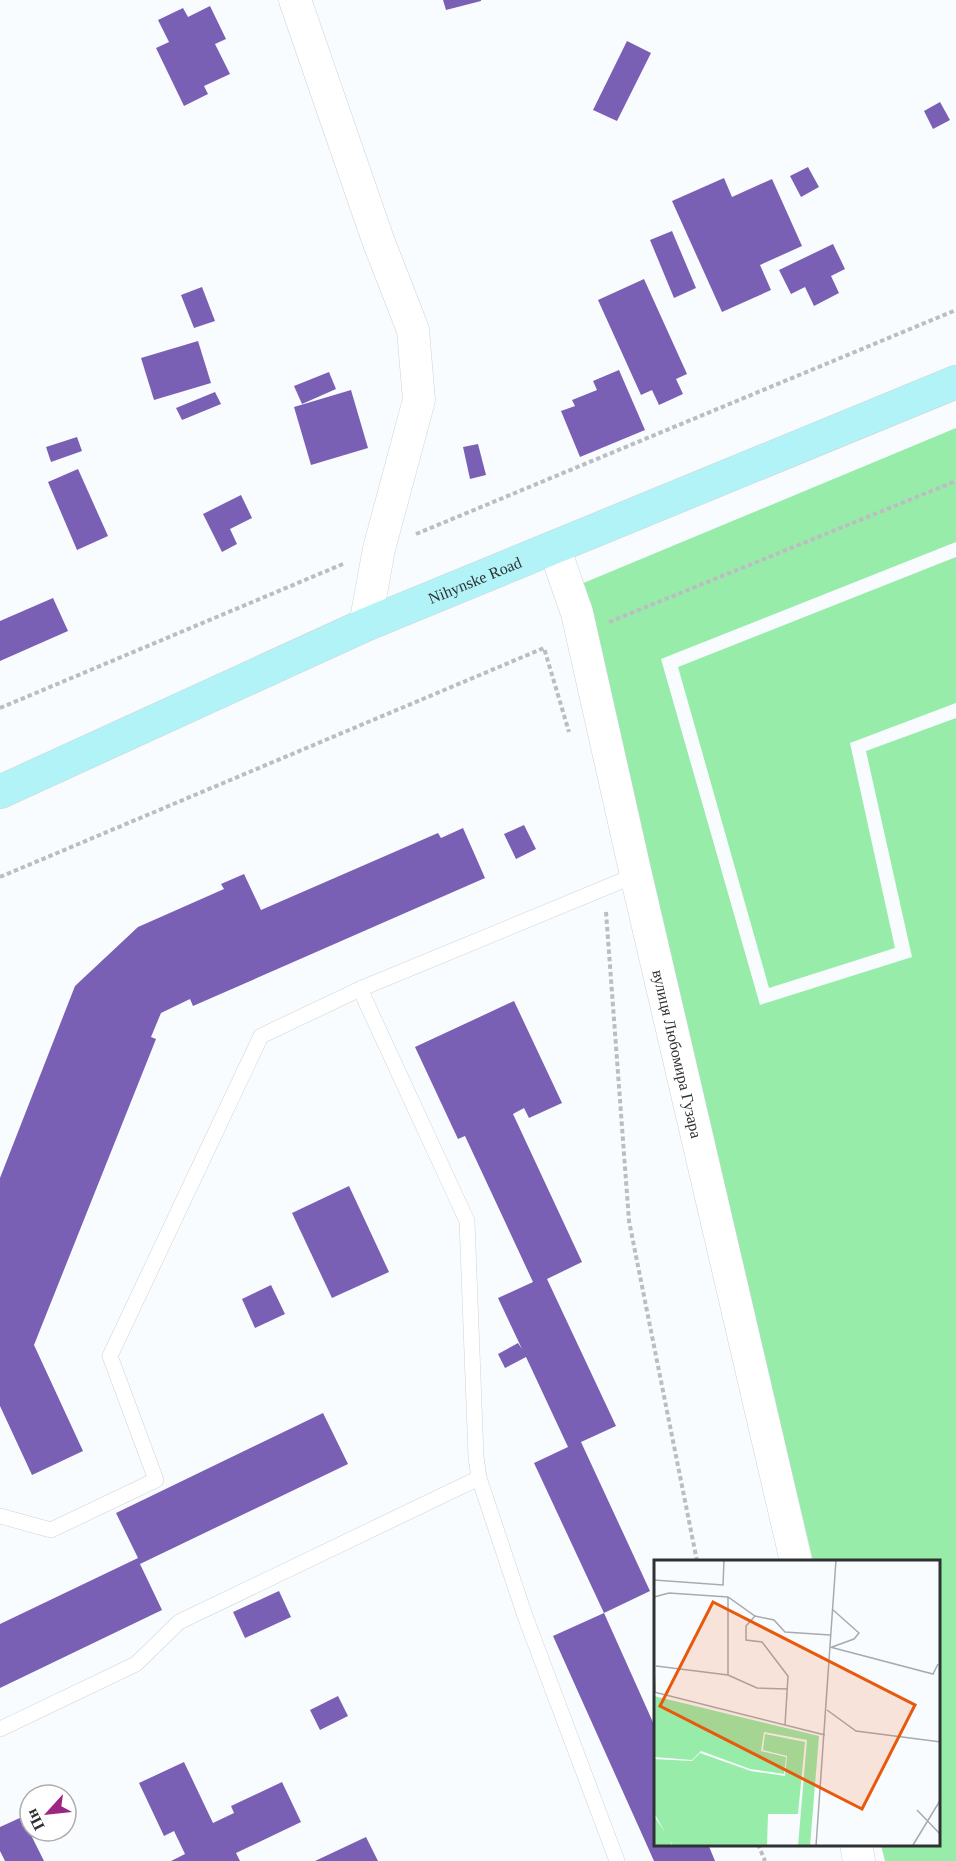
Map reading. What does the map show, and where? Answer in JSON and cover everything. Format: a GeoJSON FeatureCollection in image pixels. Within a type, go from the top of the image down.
{"type":"FeatureCollection","features":[{"type":"Feature","properties":{"kind":"main road","name":"Nihynske Road"},"geometry":{"type":"LineString","coordinates":[[0,792],[365,625],[956,382]]}},
{"type":"Feature","properties":{"kind":"street"},"geometry":{"type":"LineString","coordinates":[[295,0],[378,240],[413,330],[419,400],[379,549],[365,625]]}},
{"type":"Feature","properties":{"kind":"street","name":"вулиця Любомира Гузара"},"geometry":{"type":"LineString","coordinates":[[554,547],[577,613],[796,1560]]}},
{"type":"Feature","properties":{"kind":"street"},"geometry":{"type":"LineString","coordinates":[[856,1846],[859,1861]]}},
{"type":"Feature","properties":{"kind":"lane"},"geometry":{"type":"LineString","coordinates":[[0,1516],[51,1530],[156,1480],[110,1356],[261,1036],[360,989],[636,875]]}},
{"type":"Feature","properties":{"kind":"lane"},"geometry":{"type":"LineString","coordinates":[[360,989],[467,1221],[476,1457],[479,1478],[525,1616],[617,1861]]}},
{"type":"Feature","properties":{"kind":"lane"},"geometry":{"type":"LineString","coordinates":[[0,1729],[136,1664],[179,1622],[479,1478]]}},
{"type":"Feature","properties":{"kind":"path"},"geometry":{"type":"LineString","coordinates":[[0,708],[956,310]]}},
{"type":"Feature","properties":{"kind":"path"},"geometry":{"type":"LineString","coordinates":[[0,877],[544,648],[956,481]]}},
{"type":"Feature","properties":{"kind":"path"},"geometry":{"type":"LineString","coordinates":[[544,648],[569,733]]}},
{"type":"Feature","properties":{"kind":"path"},"geometry":{"type":"LineString","coordinates":[[604,888],[629,1221],[697,1560]]}},
{"type":"Feature","properties":{"kind":"path"},"geometry":{"type":"LineString","coordinates":[[758,1846],[765,1861]]}},
{"type":"Feature","properties":{"kind":"green space"},"geometry":{"type":"Polygon","coordinates":[[[956,428],[956,542],[661,659],[760,1005],[912,957],[866,751],[956,718],[956,1861],[885,1861],[881,1846],[941,1846],[941,1560],[813,1560],[581,584],[956,428]]]}},
{"type":"Feature","properties":{"kind":"green space"},"geometry":{"type":"Polygon","coordinates":[[[956,557],[956,703],[850,743],[895,948],[769,988],[678,667],[956,557]]]}},
{"type":"Feature","properties":{"kind":"building"},"geometry":{"type":"Polygon","coordinates":[[[443,0],[481,0],[481,1],[446,10],[443,0]]]}},
{"type":"Feature","properties":{"kind":"building"},"geometry":{"type":"Polygon","coordinates":[[[210,6],[226,39],[215,44],[230,74],[204,86],[208,94],[184,106],[156,48],[169,42],[158,20],[183,8],[188,17],[210,6]]]}},
{"type":"Feature","properties":{"kind":"building"},"geometry":{"type":"Polygon","coordinates":[[[627,41],[651,53],[617,121],[593,110],[627,41]]]}},
{"type":"Feature","properties":{"kind":"building"},"geometry":{"type":"Polygon","coordinates":[[[940,102],[950,120],[933,129],[924,111],[940,102]]]}},
{"type":"Feature","properties":{"kind":"building"},"geometry":{"type":"Polygon","coordinates":[[[808,167],[819,187],[801,197],[790,176],[808,167]]]}},
{"type":"Feature","properties":{"kind":"building"},"geometry":{"type":"Polygon","coordinates":[[[724,178],[732,197],[772,179],[802,246],[760,265],[771,290],[722,312],[672,201],[724,178]]]}},
{"type":"Feature","properties":{"kind":"building"},"geometry":{"type":"Polygon","coordinates":[[[672,231],[696,288],[674,298],[650,240],[672,231]]]}},
{"type":"Feature","properties":{"kind":"building"},"geometry":{"type":"Polygon","coordinates":[[[833,244],[845,269],[831,276],[839,293],[814,306],[805,287],[791,294],[779,270],[833,244]]]}},
{"type":"Feature","properties":{"kind":"building"},"geometry":{"type":"Polygon","coordinates":[[[644,279],[687,374],[676,379],[683,394],[659,405],[652,390],[641,395],[598,300],[644,279]]]}},
{"type":"Feature","properties":{"kind":"building"},"geometry":{"type":"Polygon","coordinates":[[[202,287],[215,321],[194,328],[181,295],[202,287]]]}},
{"type":"Feature","properties":{"kind":"building"},"geometry":{"type":"Polygon","coordinates":[[[198,341],[211,383],[154,400],[141,358],[198,341]]]}},
{"type":"Feature","properties":{"kind":"building"},"geometry":{"type":"Polygon","coordinates":[[[619,370],[645,430],[580,457],[561,411],[575,406],[572,400],[597,390],[593,381],[619,370]]]}},
{"type":"Feature","properties":{"kind":"building"},"geometry":{"type":"Polygon","coordinates":[[[329,372],[336,389],[302,404],[294,386],[329,372]]]}},
{"type":"Feature","properties":{"kind":"building"},"geometry":{"type":"Polygon","coordinates":[[[351,390],[368,448],[311,465],[294,407],[351,390]]]}},
{"type":"Feature","properties":{"kind":"building"},"geometry":{"type":"Polygon","coordinates":[[[215,392],[221,404],[182,420],[176,408],[215,392]]]}},
{"type":"Feature","properties":{"kind":"building"},"geometry":{"type":"Polygon","coordinates":[[[77,437],[82,451],[51,462],[46,447],[77,437]]]}},
{"type":"Feature","properties":{"kind":"building"},"geometry":{"type":"Polygon","coordinates":[[[478,444],[486,475],[470,479],[463,447],[478,444]]]}},
{"type":"Feature","properties":{"kind":"building"},"geometry":{"type":"Polygon","coordinates":[[[78,469],[108,536],[77,550],[48,482],[78,469]]]}},
{"type":"Feature","properties":{"kind":"building"},"geometry":{"type":"Polygon","coordinates":[[[241,495],[252,518],[230,529],[237,544],[222,552],[203,514],[241,495]]]}},
{"type":"Feature","properties":{"kind":"building"},"geometry":{"type":"Polygon","coordinates":[[[53,598],[68,631],[0,661],[0,621],[53,598]]]}},
{"type":"Feature","properties":{"kind":"building"},"geometry":{"type":"Polygon","coordinates":[[[524,825],[536,849],[516,859],[504,834],[524,825]]]}},
{"type":"Feature","properties":{"kind":"building"},"geometry":{"type":"Polygon","coordinates":[[[463,828],[485,878],[193,1006],[190,999],[161,1013],[151,1037],[156,1039],[34,1345],[83,1451],[32,1475],[0,1406],[0,1178],[75,986],[138,927],[224,889],[221,884],[244,874],[261,910],[438,833],[441,838],[463,828]]]}},
{"type":"Feature","properties":{"kind":"building"},"geometry":{"type":"Polygon","coordinates":[[[514,1001],[562,1103],[529,1118],[524,1108],[513,1114],[582,1262],[547,1279],[616,1426],[581,1442],[650,1591],[604,1613],[534,1463],[568,1447],[526,1357],[505,1368],[498,1354],[518,1343],[522,1349],[498,1298],[533,1282],[465,1136],[458,1139],[415,1047],[514,1001]]]}},
{"type":"Feature","properties":{"kind":"building"},"geometry":{"type":"Polygon","coordinates":[[[349,1186],[389,1272],[332,1298],[292,1213],[349,1186]]]}},
{"type":"Feature","properties":{"kind":"building"},"geometry":{"type":"Polygon","coordinates":[[[271,1285],[285,1314],[255,1328],[242,1299],[271,1285]]]}},
{"type":"Feature","properties":{"kind":"building"},"geometry":{"type":"Polygon","coordinates":[[[323,1413],[348,1464],[140,1564],[162,1610],[0,1688],[0,1624],[138,1558],[116,1513],[323,1413]]]}},
{"type":"Feature","properties":{"kind":"building"},"geometry":{"type":"Polygon","coordinates":[[[279,1591],[291,1617],[245,1638],[233,1612],[279,1591]]]}},
{"type":"Feature","properties":{"kind":"building"},"geometry":{"type":"Polygon","coordinates":[[[604,1613],[654,1725],[654,1846],[709,1846],[715,1861],[654,1861],[553,1636],[604,1613]]]}},
{"type":"Feature","properties":{"kind":"building"},"geometry":{"type":"Polygon","coordinates":[[[338,1696],[348,1716],[320,1730],[310,1710],[338,1696]]]}},
{"type":"Feature","properties":{"kind":"building"},"geometry":{"type":"Polygon","coordinates":[[[184,1762],[213,1823],[234,1813],[231,1806],[282,1782],[301,1822],[236,1853],[240,1861],[171,1861],[185,1854],[174,1831],[164,1836],[139,1783],[184,1762]]]}},
{"type":"Feature","properties":{"kind":"building"},"geometry":{"type":"Polygon","coordinates":[[[18,1819],[18,1843],[35,1843],[44,1861],[5,1861],[0,1851],[0,1827],[18,1819]]]}},
{"type":"Feature","properties":{"kind":"building"},"geometry":{"type":"Polygon","coordinates":[[[366,1837],[378,1861],[315,1861],[366,1837]]]}}]}
